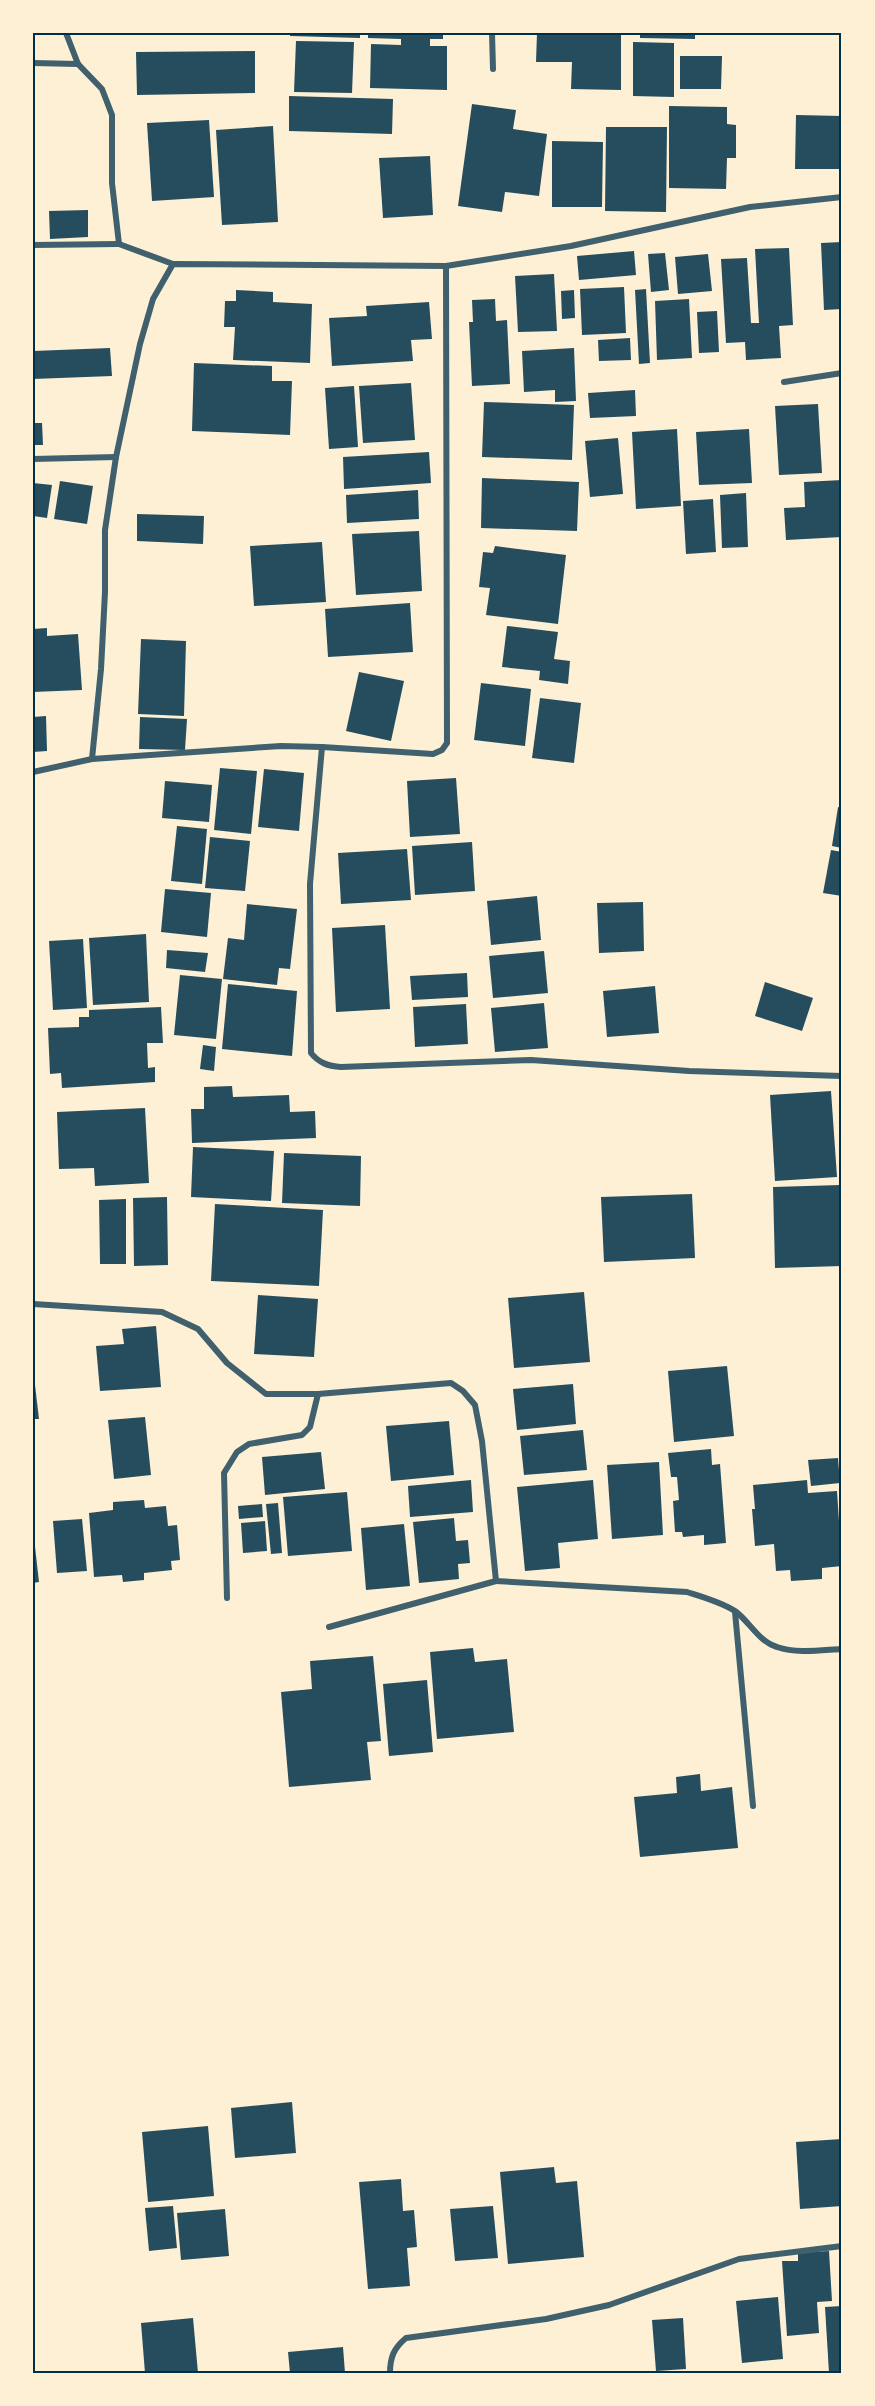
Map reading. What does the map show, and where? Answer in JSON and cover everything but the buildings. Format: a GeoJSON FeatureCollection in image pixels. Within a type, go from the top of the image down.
{"type":"FeatureCollection","features":[{"type":"Feature","properties":{"kind":"street"},"geometry":{"type":"LineString","coordinates":[[66,33],[78,64],[102,89],[112,115],[112,183],[119,244]]}},
{"type":"Feature","properties":{"kind":"street"},"geometry":{"type":"LineString","coordinates":[[492,33],[493,69]]}},
{"type":"Feature","properties":{"kind":"street"},"geometry":{"type":"LineString","coordinates":[[33,63],[78,64]]}},
{"type":"Feature","properties":{"kind":"street"},"geometry":{"type":"LineString","coordinates":[[33,245],[119,244],[173,264],[446,266],[571,246],[750,207],[842,197]]}},
{"type":"Feature","properties":{"kind":"street"},"geometry":{"type":"LineString","coordinates":[[92,759],[101,669],[105,530],[116,457],[140,344],[153,299],[173,264]]}},
{"type":"Feature","properties":{"kind":"street"},"geometry":{"type":"LineString","coordinates":[[33,772],[92,759],[281,746],[433,754],[442,750],[447,743],[446,266]]}},
{"type":"Feature","properties":{"kind":"street"},"geometry":{"type":"LineString","coordinates":[[784,382],[842,373]]}},
{"type":"Feature","properties":{"kind":"street"},"geometry":{"type":"LineString","coordinates":[[33,459],[116,457]]}},
{"type":"Feature","properties":{"kind":"street"},"geometry":{"type":"LineString","coordinates":[[322,747],[310,884],[311,1053],[317,1060],[329,1066],[341,1068],[531,1060],[688,1071],[842,1076]]}},
{"type":"Feature","properties":{"kind":"street"},"geometry":{"type":"LineString","coordinates":[[33,1304],[162,1312],[198,1329],[227,1364],[266,1394],[318,1394],[451,1383],[464,1391],[475,1405],[482,1441],[496,1581]]}},
{"type":"Feature","properties":{"kind":"street"},"geometry":{"type":"LineString","coordinates":[[227,1598],[224,1473],[237,1452],[249,1444],[302,1435],[310,1426],[318,1394]]}},
{"type":"Feature","properties":{"kind":"street"},"geometry":{"type":"LineString","coordinates":[[329,1627],[496,1581],[674,1590],[709,1599],[735,1611],[760,1637],[779,1648],[842,1649]]}},
{"type":"Feature","properties":{"kind":"street"},"geometry":{"type":"LineString","coordinates":[[735,1611],[753,1806]]}},
{"type":"Feature","properties":{"kind":"street"},"geometry":{"type":"LineString","coordinates":[[390,2373],[390,2362],[395,2347],[406,2338],[546,2319],[609,2305],[739,2259],[842,2246]]}}]}
